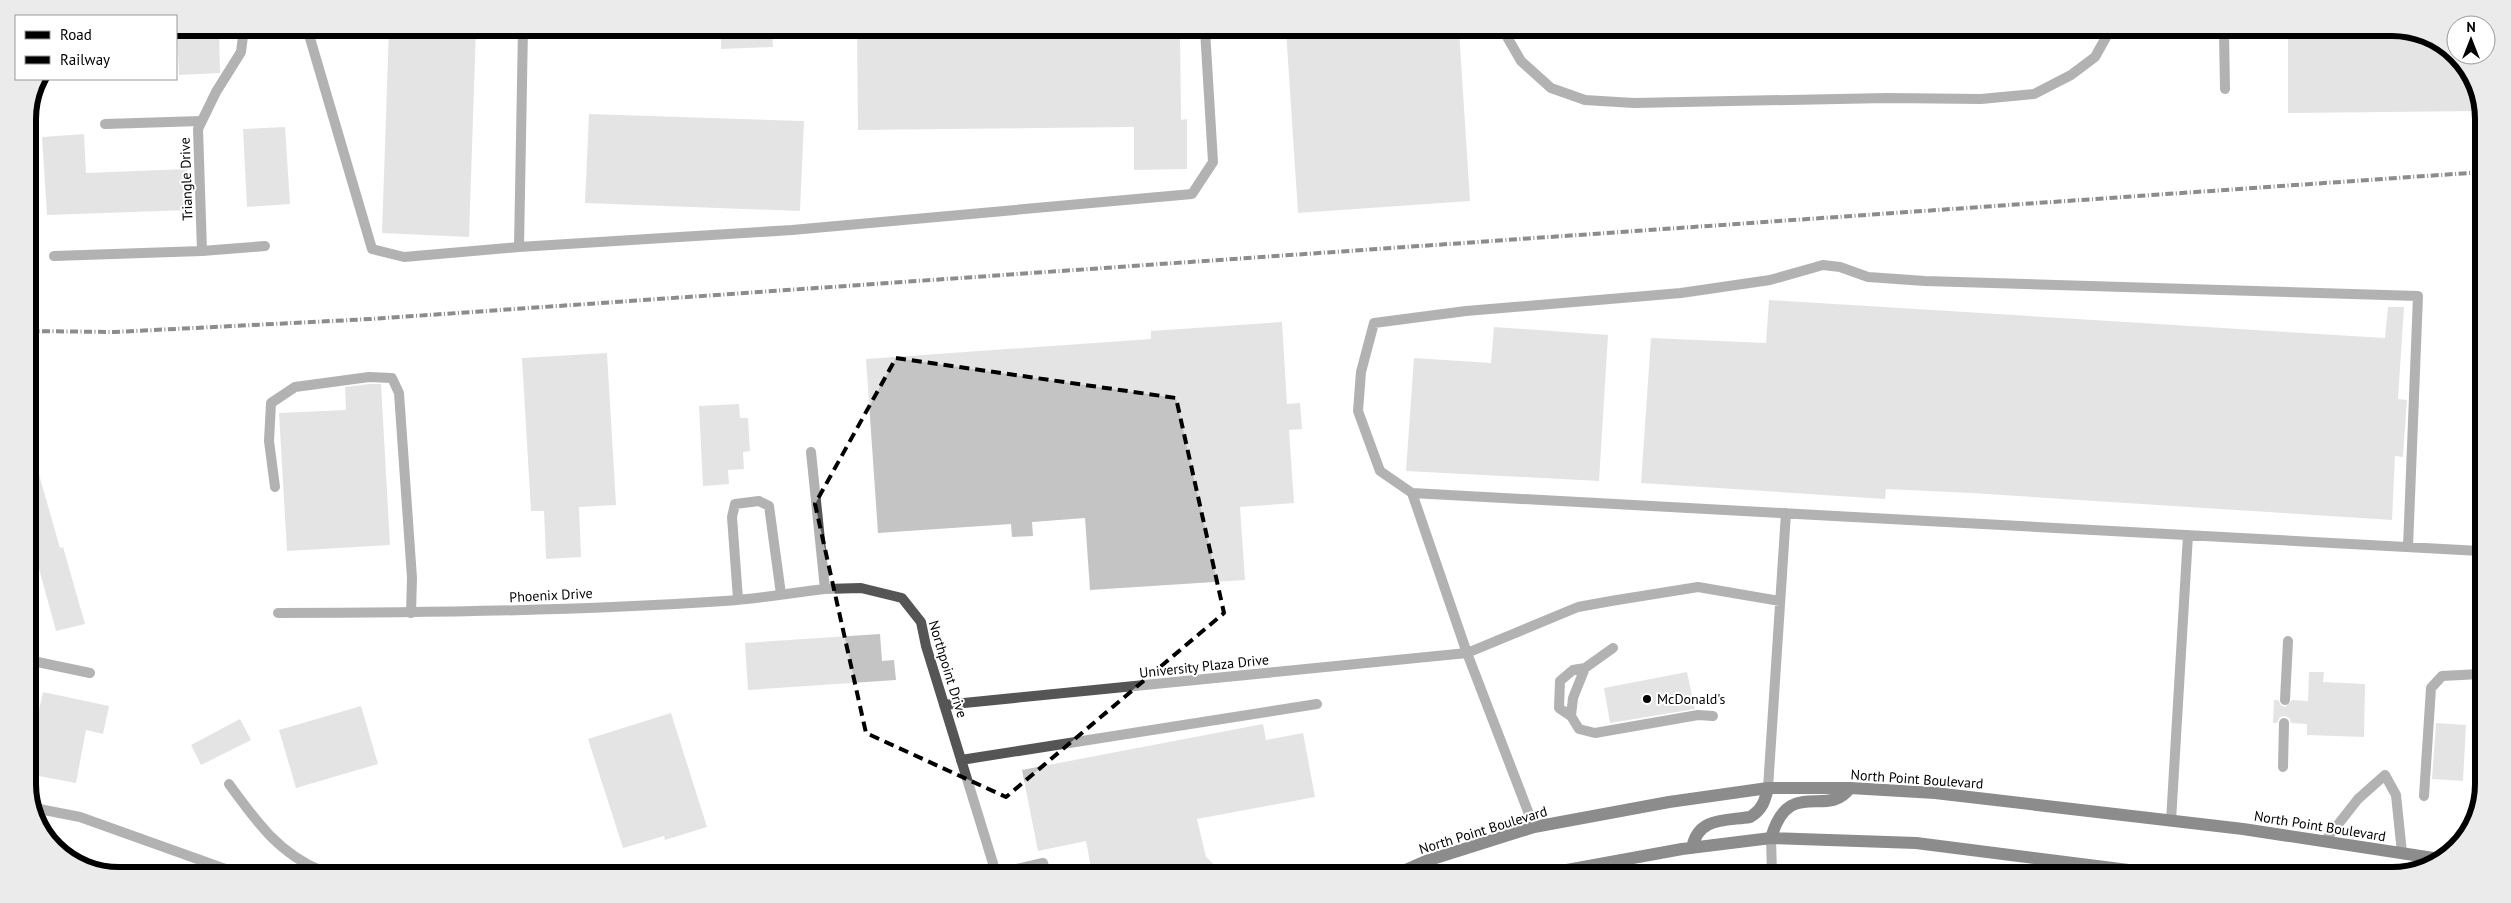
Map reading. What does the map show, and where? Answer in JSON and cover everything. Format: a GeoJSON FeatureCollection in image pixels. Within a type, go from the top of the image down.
{"type":"FeatureCollection","features":[{"type":"Feature","properties":{"kind":"main road","name":"North Point Boulevard"},"geometry":{"type":"LineString","coordinates":[[1412,867],[1534,827],[1669,802],[1768,788],[1850,788],[1935,793],[2171,820],[2429,857]]}},
{"type":"Feature","properties":{"kind":"main road"},"geometry":{"type":"LineString","coordinates":[[1692,848],[1694,836],[1701,827],[1708,823],[1750,817],[1756,814],[1761,808],[1768,788]]}},
{"type":"Feature","properties":{"kind":"main road"},"geometry":{"type":"LineString","coordinates":[[1771,838],[1777,818],[1786,808],[1799,803],[1837,800],[1845,795],[1850,788]]}},
{"type":"Feature","properties":{"kind":"main road"},"geometry":{"type":"LineString","coordinates":[[1585,867],[1692,848],[1771,838],[1916,843],[2078,867]]}},
{"type":"Feature","properties":{"kind":"street","name":"Triangle Drive"},"geometry":{"type":"LineString","coordinates":[[202,251],[198,129],[216,92],[241,52],[243,36]]}},
{"type":"Feature","properties":{"kind":"street"},"geometry":{"type":"LineString","coordinates":[[309,36],[372,249],[404,257],[519,247],[792,230],[1192,194],[1213,162],[1205,36]]}},
{"type":"Feature","properties":{"kind":"street"},"geometry":{"type":"LineString","coordinates":[[519,247],[523,36]]}},
{"type":"Feature","properties":{"kind":"street"},"geometry":{"type":"LineString","coordinates":[[1506,36],[1521,61],[1550,88],[1585,100],[1634,103],[1887,98],[1981,99],[2034,94],[2071,75],[2094,56],[2106,36]]}},
{"type":"Feature","properties":{"kind":"street"},"geometry":{"type":"LineString","coordinates":[[2224,36],[2225,89]]}},
{"type":"Feature","properties":{"kind":"street"},"geometry":{"type":"LineString","coordinates":[[105,124],[201,121]]}},
{"type":"Feature","properties":{"kind":"street"},"geometry":{"type":"LineString","coordinates":[[54,256],[202,251],[264,246]]}},
{"type":"Feature","properties":{"kind":"street"},"geometry":{"type":"LineString","coordinates":[[2408,547],[2418,296],[1925,281],[1868,277],[1840,267],[1823,265],[1770,280],[1681,293],[1466,311],[1374,323],[1361,372],[1358,411],[1380,471],[1412,493],[2475,551]]}},
{"type":"Feature","properties":{"kind":"street"},"geometry":{"type":"LineString","coordinates":[[275,487],[269,441],[271,403],[295,387],[369,377],[392,378],[399,393],[412,578],[411,613]]}},
{"type":"Feature","properties":{"kind":"street"},"geometry":{"type":"LineString","coordinates":[[811,452],[825,589]]}},
{"type":"Feature","properties":{"kind":"street"},"geometry":{"type":"LineString","coordinates":[[1412,493],[1467,653],[1534,827]]}},
{"type":"Feature","properties":{"kind":"street"},"geometry":{"type":"LineString","coordinates":[[738,599],[732,517],[735,504],[759,501],[769,506],[780,594]]}},
{"type":"Feature","properties":{"kind":"street"},"geometry":{"type":"LineString","coordinates":[[1768,788],[1786,513]]}},
{"type":"Feature","properties":{"kind":"street"},"geometry":{"type":"LineString","coordinates":[[2171,820],[2188,535]]}},
{"type":"Feature","properties":{"kind":"street","name":"University Plaza Drive"},"geometry":{"type":"LineString","coordinates":[[944,705],[1467,653],[1578,607],[1698,587],[1780,600]]}},
{"type":"Feature","properties":{"kind":"street","name":"Northpoint Drive"},"geometry":{"type":"LineString","coordinates":[[825,589],[861,588],[902,598],[921,622],[926,646],[995,867]]}},
{"type":"Feature","properties":{"kind":"street","name":"Phoenix Drive"},"geometry":{"type":"LineString","coordinates":[[278,613],[411,613],[738,599],[825,589]]}},
{"type":"Feature","properties":{"kind":"street"},"geometry":{"type":"LineString","coordinates":[[2285,700],[2288,641]]}},
{"type":"Feature","properties":{"kind":"street"},"geometry":{"type":"LineString","coordinates":[[1613,648],[1585,668],[1573,670],[1560,681],[1559,708],[1571,716],[1579,729],[1595,733],[1698,715],[1713,716]]}},
{"type":"Feature","properties":{"kind":"street"},"geometry":{"type":"LineString","coordinates":[[36,662],[90,672]]}},
{"type":"Feature","properties":{"kind":"street"},"geometry":{"type":"LineString","coordinates":[[1571,716],[1573,698],[1585,668]]}},
{"type":"Feature","properties":{"kind":"street"},"geometry":{"type":"LineString","coordinates":[[2424,796],[2431,688],[2442,676],[2475,674]]}},
{"type":"Feature","properties":{"kind":"street"},"geometry":{"type":"LineString","coordinates":[[961,760],[1317,704]]}},
{"type":"Feature","properties":{"kind":"street"},"geometry":{"type":"LineString","coordinates":[[2283,767],[2284,723]]}},
{"type":"Feature","properties":{"kind":"street"},"geometry":{"type":"LineString","coordinates":[[2325,841],[2358,799],[2385,775],[2396,795],[2402,853]]}},
{"type":"Feature","properties":{"kind":"street"},"geometry":{"type":"LineString","coordinates":[[229,784],[271,839],[293,856],[314,867]]}},
{"type":"Feature","properties":{"kind":"street"},"geometry":{"type":"LineString","coordinates":[[41,809],[80,817],[220,867]]}},
{"type":"Feature","properties":{"kind":"street"},"geometry":{"type":"LineString","coordinates":[[1771,838],[1772,867]]}},
{"type":"Feature","properties":{"kind":"street"},"geometry":{"type":"LineString","coordinates":[[1025,867],[1043,863],[1044,867]]}},
{"type":"Feature","properties":{"kind":"highlighted area"},"geometry":{"type":"Polygon","coordinates":[[[896,358],[1176,398],[1224,613],[1006,797],[866,733],[815,504],[896,358]]]}},
{"type":"Feature","properties":{"kind":"building"},"geometry":{"type":"Polygon","coordinates":[[[178,36],[219,36],[220,73],[179,75],[178,36]]]}},
{"type":"Feature","properties":{"kind":"building"},"geometry":{"type":"Polygon","coordinates":[[[389,36],[476,36],[469,237],[382,233],[389,36]]]}},
{"type":"Feature","properties":{"kind":"building"},"geometry":{"type":"Polygon","coordinates":[[[721,36],[772,36],[773,47],[721,49],[721,36]]]}},
{"type":"Feature","properties":{"kind":"building"},"geometry":{"type":"Polygon","coordinates":[[[857,36],[1180,36],[1181,120],[1187,119],[1187,169],[1134,170],[1134,127],[858,130],[857,36]]]}},
{"type":"Feature","properties":{"kind":"building"},"geometry":{"type":"Polygon","coordinates":[[[1286,36],[1459,36],[1470,201],[1298,213],[1286,36]]]}},
{"type":"Feature","properties":{"kind":"building"},"geometry":{"type":"Polygon","coordinates":[[[2288,36],[2392,36],[2403,37],[2428,45],[2438,50],[2446,57],[2446,65],[2454,65],[2458,69],[2472,98],[2474,111],[2288,113],[2288,36]]]}},
{"type":"Feature","properties":{"kind":"building"},"geometry":{"type":"Polygon","coordinates":[[[589,114],[804,121],[800,211],[585,203],[589,114]]]}},
{"type":"Feature","properties":{"kind":"building"},"geometry":{"type":"Polygon","coordinates":[[[285,127],[290,204],[247,207],[243,129],[285,127]]]}},
{"type":"Feature","properties":{"kind":"building"},"geometry":{"type":"Polygon","coordinates":[[[84,134],[86,173],[187,169],[189,210],[47,215],[42,137],[84,134]]]}},
{"type":"Feature","properties":{"kind":"building"},"geometry":{"type":"Polygon","coordinates":[[[1769,300],[2385,338],[2388,307],[2404,307],[2398,399],[2407,400],[2403,457],[2395,456],[2392,520],[1971,493],[1886,489],[1885,499],[1641,483],[1651,338],[1766,343],[1769,300]]]}},
{"type":"Feature","properties":{"kind":"building"},"geometry":{"type":"Polygon","coordinates":[[[1282,322],[1287,404],[1300,403],[1302,429],[1289,430],[1294,503],[1240,507],[1245,580],[1090,590],[1085,518],[1032,522],[1033,536],[1012,537],[1011,524],[878,533],[866,359],[1151,339],[1151,331],[1282,322]]]}},
{"type":"Feature","properties":{"kind":"building"},"geometry":{"type":"Polygon","coordinates":[[[1494,327],[1608,335],[1599,481],[1406,471],[1414,358],[1491,363],[1494,327]]]}},
{"type":"Feature","properties":{"kind":"building"},"geometry":{"type":"Polygon","coordinates":[[[607,353],[616,505],[579,507],[581,557],[546,559],[544,511],[531,511],[522,358],[607,353]]]}},
{"type":"Feature","properties":{"kind":"building"},"geometry":{"type":"Polygon","coordinates":[[[381,384],[390,545],[287,551],[279,413],[346,410],[345,387],[381,384]]]}},
{"type":"Feature","properties":{"kind":"building"},"geometry":{"type":"Polygon","coordinates":[[[739,404],[740,418],[748,418],[750,451],[743,452],[744,469],[728,470],[729,484],[703,486],[699,406],[739,404]]]}},
{"type":"Feature","properties":{"kind":"building"},"geometry":{"type":"Polygon","coordinates":[[[36,464],[60,548],[63,547],[85,624],[56,631],[36,558],[36,464]]]}},
{"type":"Feature","properties":{"kind":"building"},"geometry":{"type":"Polygon","coordinates":[[[880,634],[882,661],[894,660],[896,680],[748,690],[745,643],[880,634]]]}},
{"type":"Feature","properties":{"kind":"building"},"geometry":{"type":"Polygon","coordinates":[[[1687,672],[1695,709],[1610,723],[1604,688],[1687,672]]]}},
{"type":"Feature","properties":{"kind":"building"},"geometry":{"type":"Polygon","coordinates":[[[2309,672],[2324,672],[2323,682],[2365,684],[2364,737],[2307,735],[2307,724],[2291,723],[2290,719],[2285,716],[2280,717],[2277,723],[2273,723],[2274,700],[2278,700],[2285,707],[2292,700],[2308,701],[2309,672]]]}},
{"type":"Feature","properties":{"kind":"building"},"geometry":{"type":"Polygon","coordinates":[[[43,692],[109,706],[103,734],[86,730],[76,783],[36,776],[36,724],[43,692]]]}},
{"type":"Feature","properties":{"kind":"building"},"geometry":{"type":"Polygon","coordinates":[[[361,706],[378,764],[296,788],[279,730],[361,706]]]}},
{"type":"Feature","properties":{"kind":"building"},"geometry":{"type":"Polygon","coordinates":[[[671,713],[707,827],[665,840],[664,836],[623,848],[588,739],[671,713]]]}},
{"type":"Feature","properties":{"kind":"building"},"geometry":{"type":"Polygon","coordinates":[[[240,719],[251,740],[201,765],[191,745],[240,719]]]}},
{"type":"Feature","properties":{"kind":"building"},"geometry":{"type":"Polygon","coordinates":[[[2436,723],[2466,725],[2463,781],[2432,779],[2436,723]]]}},
{"type":"Feature","properties":{"kind":"building"},"geometry":{"type":"Polygon","coordinates":[[[1263,724],[1266,740],[1303,733],[1315,797],[1197,819],[1206,857],[1217,867],[1091,867],[1086,841],[1038,851],[1022,770],[1263,724]]]}},
{"type":"Feature","properties":{"kind":"railway"},"geometry":{"type":"LineString","coordinates":[[36,331],[115,332],[371,319],[2475,173]]}},
{"type":"Feature","properties":{"kind":"place","name":"McDonald's"},"geometry":{"type":"Point","coordinates":[1647,699]}}]}
